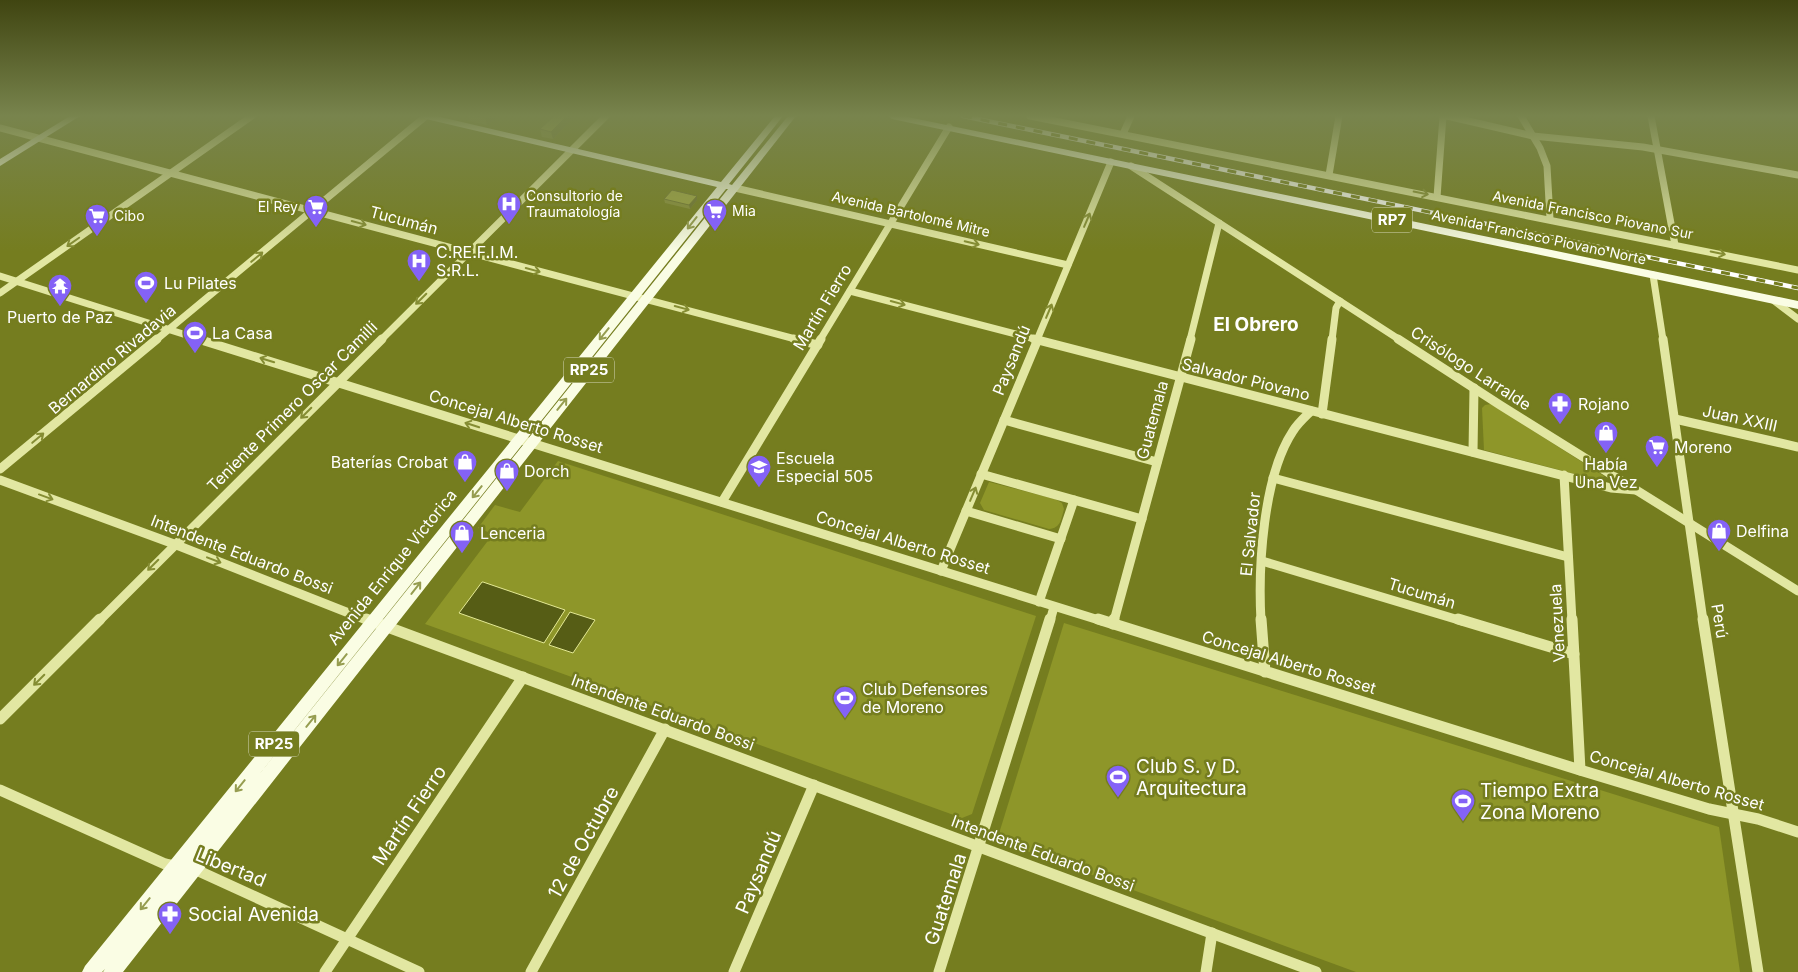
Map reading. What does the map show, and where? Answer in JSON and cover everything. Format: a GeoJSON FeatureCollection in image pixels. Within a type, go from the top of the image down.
{"type":"FeatureCollection","features":[{"type":"Feature","properties":{"kind":"main road","name":"Avenida Bartolomé Mitre"},"geometry":{"type":"LineString","coordinates":[[621,161],[735,188]]}},
{"type":"Feature","properties":{"kind":"main road","name":"Avenida Enrique Victorica"},"geometry":{"type":"LineString","coordinates":[[112,972],[193,869],[379,624],[525,441],[634,296],[742,161]]}},
{"type":"Feature","properties":{"kind":"main road","name":"Avenida Enrique Victorica"},"geometry":{"type":"LineString","coordinates":[[525,441],[648,298],[756,161]]}},
{"type":"Feature","properties":{"kind":"main road","name":"Avenida Francisco Piovano Norte"},"geometry":{"type":"LineString","coordinates":[[1108,161],[1798,306]]}},
{"type":"Feature","properties":{"kind":"main road","name":"Avenida Enrique Victorica"},"geometry":{"type":"LineString","coordinates":[[91,972],[175,866],[379,624]]}},
{"type":"Feature","properties":{"kind":"street","name":"Tucumán"},"geometry":{"type":"LineString","coordinates":[[127,161],[634,296],[648,298],[818,345]]}},
{"type":"Feature","properties":{"kind":"street"},"geometry":{"type":"LineString","coordinates":[[0,293],[187,161]]}},
{"type":"Feature","properties":{"kind":"street","name":"Bernardino Rivadavia"},"geometry":{"type":"LineString","coordinates":[[0,470],[372,161]]}},
{"type":"Feature","properties":{"kind":"street","name":"Teniente Primero Oscar Camilli"},"geometry":{"type":"LineString","coordinates":[[0,719],[560,161]]}},
{"type":"Feature","properties":{"kind":"street","name":"Martín Fierro"},"geometry":{"type":"LineString","coordinates":[[722,502],[928,161]]}},
{"type":"Feature","properties":{"kind":"street","name":"Avenida Francisco Piovano Sur"},"geometry":{"type":"LineString","coordinates":[[1261,161],[1798,270]]}},
{"type":"Feature","properties":{"kind":"street"},"geometry":{"type":"LineString","coordinates":[[1329,175],[1331,161]]}},
{"type":"Feature","properties":{"kind":"street"},"geometry":{"type":"LineString","coordinates":[[1437,197],[1439,161]]}},
{"type":"Feature","properties":{"kind":"street"},"geometry":{"type":"LineString","coordinates":[[1545,161],[1548,171],[1550,220]]}},
{"type":"Feature","properties":{"kind":"street"},"geometry":{"type":"LineString","coordinates":[[1659,161],[1675,245]]}},
{"type":"Feature","properties":{"kind":"street"},"geometry":{"type":"LineString","coordinates":[[1724,161],[1798,175]]}},
{"type":"Feature","properties":{"kind":"street","name":"Paysandú"},"geometry":{"type":"LineString","coordinates":[[941,571],[1111,162]]}},
{"type":"Feature","properties":{"kind":"street","name":"Crisólogo Larralde"},"geometry":{"type":"LineString","coordinates":[[1131,166],[1474,388],[1688,524],[1798,591]]}},
{"type":"Feature","properties":{"kind":"street","name":"Avenida Bartolomé Mitre"},"geometry":{"type":"LineString","coordinates":[[735,188],[1068,265]]}},
{"type":"Feature","properties":{"kind":"street","name":"Guatemala"},"geometry":{"type":"LineString","coordinates":[[1113,624],[1158,462],[1219,223]]}},
{"type":"Feature","properties":{"kind":"street","name":"Perú"},"geometry":{"type":"LineString","coordinates":[[1653,275],[1675,419],[1688,524],[1758,972]]}},
{"type":"Feature","properties":{"kind":"street","name":"Concejal Alberto Rosset"},"geometry":{"type":"LineString","coordinates":[[0,276],[1580,770],[1709,809],[1733,813],[1798,832]]}},
{"type":"Feature","properties":{"kind":"street","name":"Salvador Piovano"},"geometry":{"type":"LineString","coordinates":[[850,291],[1180,378],[1611,488],[1636,490]]}},
{"type":"Feature","properties":{"kind":"street"},"geometry":{"type":"LineString","coordinates":[[1773,300],[1798,319]]}},
{"type":"Feature","properties":{"kind":"street"},"geometry":{"type":"LineString","coordinates":[[1322,414],[1336,308],[1340,301]]}},
{"type":"Feature","properties":{"kind":"street"},"geometry":{"type":"LineString","coordinates":[[1473,452],[1474,388]]}},
{"type":"Feature","properties":{"kind":"street","name":"El Salvador"},"geometry":{"type":"LineString","coordinates":[[1265,672],[1260,630],[1262,561],[1266,517],[1273,478],[1288,438],[1304,416],[1311,411]]}},
{"type":"Feature","properties":{"kind":"street","name":"Juan XXIII"},"geometry":{"type":"LineString","coordinates":[[1675,419],[1798,447]]}},
{"type":"Feature","properties":{"kind":"street"},"geometry":{"type":"LineString","coordinates":[[1004,420],[1158,462]]}},
{"type":"Feature","properties":{"kind":"street"},"geometry":{"type":"LineString","coordinates":[[982,474],[1142,519]]}},
{"type":"Feature","properties":{"kind":"street","name":"Venezuela"},"geometry":{"type":"LineString","coordinates":[[1564,475],[1580,770]]}},
{"type":"Feature","properties":{"kind":"street"},"geometry":{"type":"LineString","coordinates":[[1273,478],[1568,557]]}},
{"type":"Feature","properties":{"kind":"street","name":"Intendente Eduardo Bossi"},"geometry":{"type":"LineString","coordinates":[[0,480],[174,544],[379,624],[1316,972]]}},
{"type":"Feature","properties":{"kind":"street"},"geometry":{"type":"LineString","coordinates":[[1039,602],[1074,500]]}},
{"type":"Feature","properties":{"kind":"street"},"geometry":{"type":"LineString","coordinates":[[966,511],[1061,539]]}},
{"type":"Feature","properties":{"kind":"street","name":"Tucumán"},"geometry":{"type":"LineString","coordinates":[[1262,561],[1574,654]]}},
{"type":"Feature","properties":{"kind":"street","name":"Guatemala"},"geometry":{"type":"LineString","coordinates":[[939,972],[980,847],[1054,607]]}},
{"type":"Feature","properties":{"kind":"street","name":"Martín Fierro"},"geometry":{"type":"LineString","coordinates":[[324,972],[523,677]]}},
{"type":"Feature","properties":{"kind":"street","name":"12 de Octubre"},"geometry":{"type":"LineString","coordinates":[[531,972],[665,729]]}},
{"type":"Feature","properties":{"kind":"street","name":"Paysandú"},"geometry":{"type":"LineString","coordinates":[[734,972],[814,785]]}},
{"type":"Feature","properties":{"kind":"street","name":"Libertad"},"geometry":{"type":"LineString","coordinates":[[0,790],[165,864],[193,869],[419,972]]}},
{"type":"Feature","properties":{"kind":"street"},"geometry":{"type":"LineString","coordinates":[[1206,972],[1212,933]]}},
{"type":"Feature","properties":{"kind":"shaded area"},"geometry":{"type":"Polygon","coordinates":[[[1491,404],[1604,476],[1601,481],[1484,450],[1482,408],[1485,405],[1491,404]]]}},
{"type":"Feature","properties":{"kind":"shaded area","name":"Club Defensores de Moreno"},"geometry":{"type":"Polygon","coordinates":[[[558,461],[1036,616],[972,814],[962,818],[425,624],[493,534],[478,528],[495,505],[520,512],[558,461]]]}},
{"type":"Feature","properties":{"kind":"shaded area"},"geometry":{"type":"Polygon","coordinates":[[[989,482],[1055,499],[1062,503],[1064,509],[1060,522],[1056,527],[1049,529],[984,510],[980,503],[989,482]]]}},
{"type":"Feature","properties":{"kind":"shaded area"},"geometry":{"type":"Polygon","coordinates":[[[482,582],[565,610],[544,643],[459,613],[482,582]]]}},
{"type":"Feature","properties":{"kind":"shaded area"},"geometry":{"type":"Polygon","coordinates":[[[570,612],[595,620],[573,653],[549,645],[570,612]]]}},
{"type":"Feature","properties":{"kind":"shaded area","name":"Tiempo Extra Zona Moreno"},"geometry":{"type":"Polygon","coordinates":[[[1064,623],[1719,827],[1740,972],[1356,972],[997,840],[1064,623]]]}},
{"type":"Feature","properties":{"kind":"building"},"geometry":{"type":"Polygon","coordinates":[[[672,190],[697,196],[689,205],[664,199],[672,190]]]}},
{"type":"Feature","properties":{"kind":"railway"},"geometry":{"type":"LineString","coordinates":[[1183,161],[1798,288]]}},
{"type":"Feature","properties":{"kind":"place","name":"Consultorio de Traumatología"},"geometry":{"type":"Point","coordinates":[509,225]}},
{"type":"Feature","properties":{"kind":"place","name":"El Rey"},"geometry":{"type":"Point","coordinates":[316,228]}},
{"type":"Feature","properties":{"kind":"place","name":"Mia"},"geometry":{"type":"Point","coordinates":[715,232]}},
{"type":"Feature","properties":{"kind":"place","name":"Cibo"},"geometry":{"type":"Point","coordinates":[97,237]}},
{"type":"Feature","properties":{"kind":"place","name":"C.RE.F.I.M. S.R.L."},"geometry":{"type":"Point","coordinates":[419,282]}},
{"type":"Feature","properties":{"kind":"place","name":"Lu Pilates"},"geometry":{"type":"Point","coordinates":[146,304]}},
{"type":"Feature","properties":{"kind":"place","name":"Puerto de Paz"},"geometry":{"type":"Point","coordinates":[60,307]}},
{"type":"Feature","properties":{"kind":"place","name":"La Casa"},"geometry":{"type":"Point","coordinates":[195,354]}},
{"type":"Feature","properties":{"kind":"place","name":"Rojano"},"geometry":{"type":"Point","coordinates":[1560,425]}},
{"type":"Feature","properties":{"kind":"place","name":"Había Una Vez"},"geometry":{"type":"Point","coordinates":[1606,454]}},
{"type":"Feature","properties":{"kind":"place","name":"Moreno"},"geometry":{"type":"Point","coordinates":[1657,468]}},
{"type":"Feature","properties":{"kind":"place","name":"Baterías Crobat"},"geometry":{"type":"Point","coordinates":[465,483]}},
{"type":"Feature","properties":{"kind":"place","name":"Escuela Especial 505"},"geometry":{"type":"Point","coordinates":[759,488]}},
{"type":"Feature","properties":{"kind":"place","name":"Dorch"},"geometry":{"type":"Point","coordinates":[507,492]}},
{"type":"Feature","properties":{"kind":"place","name":"Delfina"},"geometry":{"type":"Point","coordinates":[1719,552]}},
{"type":"Feature","properties":{"kind":"place","name":"Lenceria"},"geometry":{"type":"Point","coordinates":[462,554]}},
{"type":"Feature","properties":{"kind":"place","name":"Club Defensores de Moreno"},"geometry":{"type":"Point","coordinates":[845,719]}},
{"type":"Feature","properties":{"kind":"place","name":"Club S. y D. Arquitectura"},"geometry":{"type":"Point","coordinates":[1118,798]}},
{"type":"Feature","properties":{"kind":"place","name":"Tiempo Extra Zona Moreno"},"geometry":{"type":"Point","coordinates":[1463,822]}},
{"type":"Feature","properties":{"kind":"place","name":"Social Avenida"},"geometry":{"type":"Point","coordinates":[170,935]}},
{"type":"Feature","properties":{"kind":"district","name":"El Obrero"},"geometry":{"type":"Point","coordinates":[1256,324]}}]}
